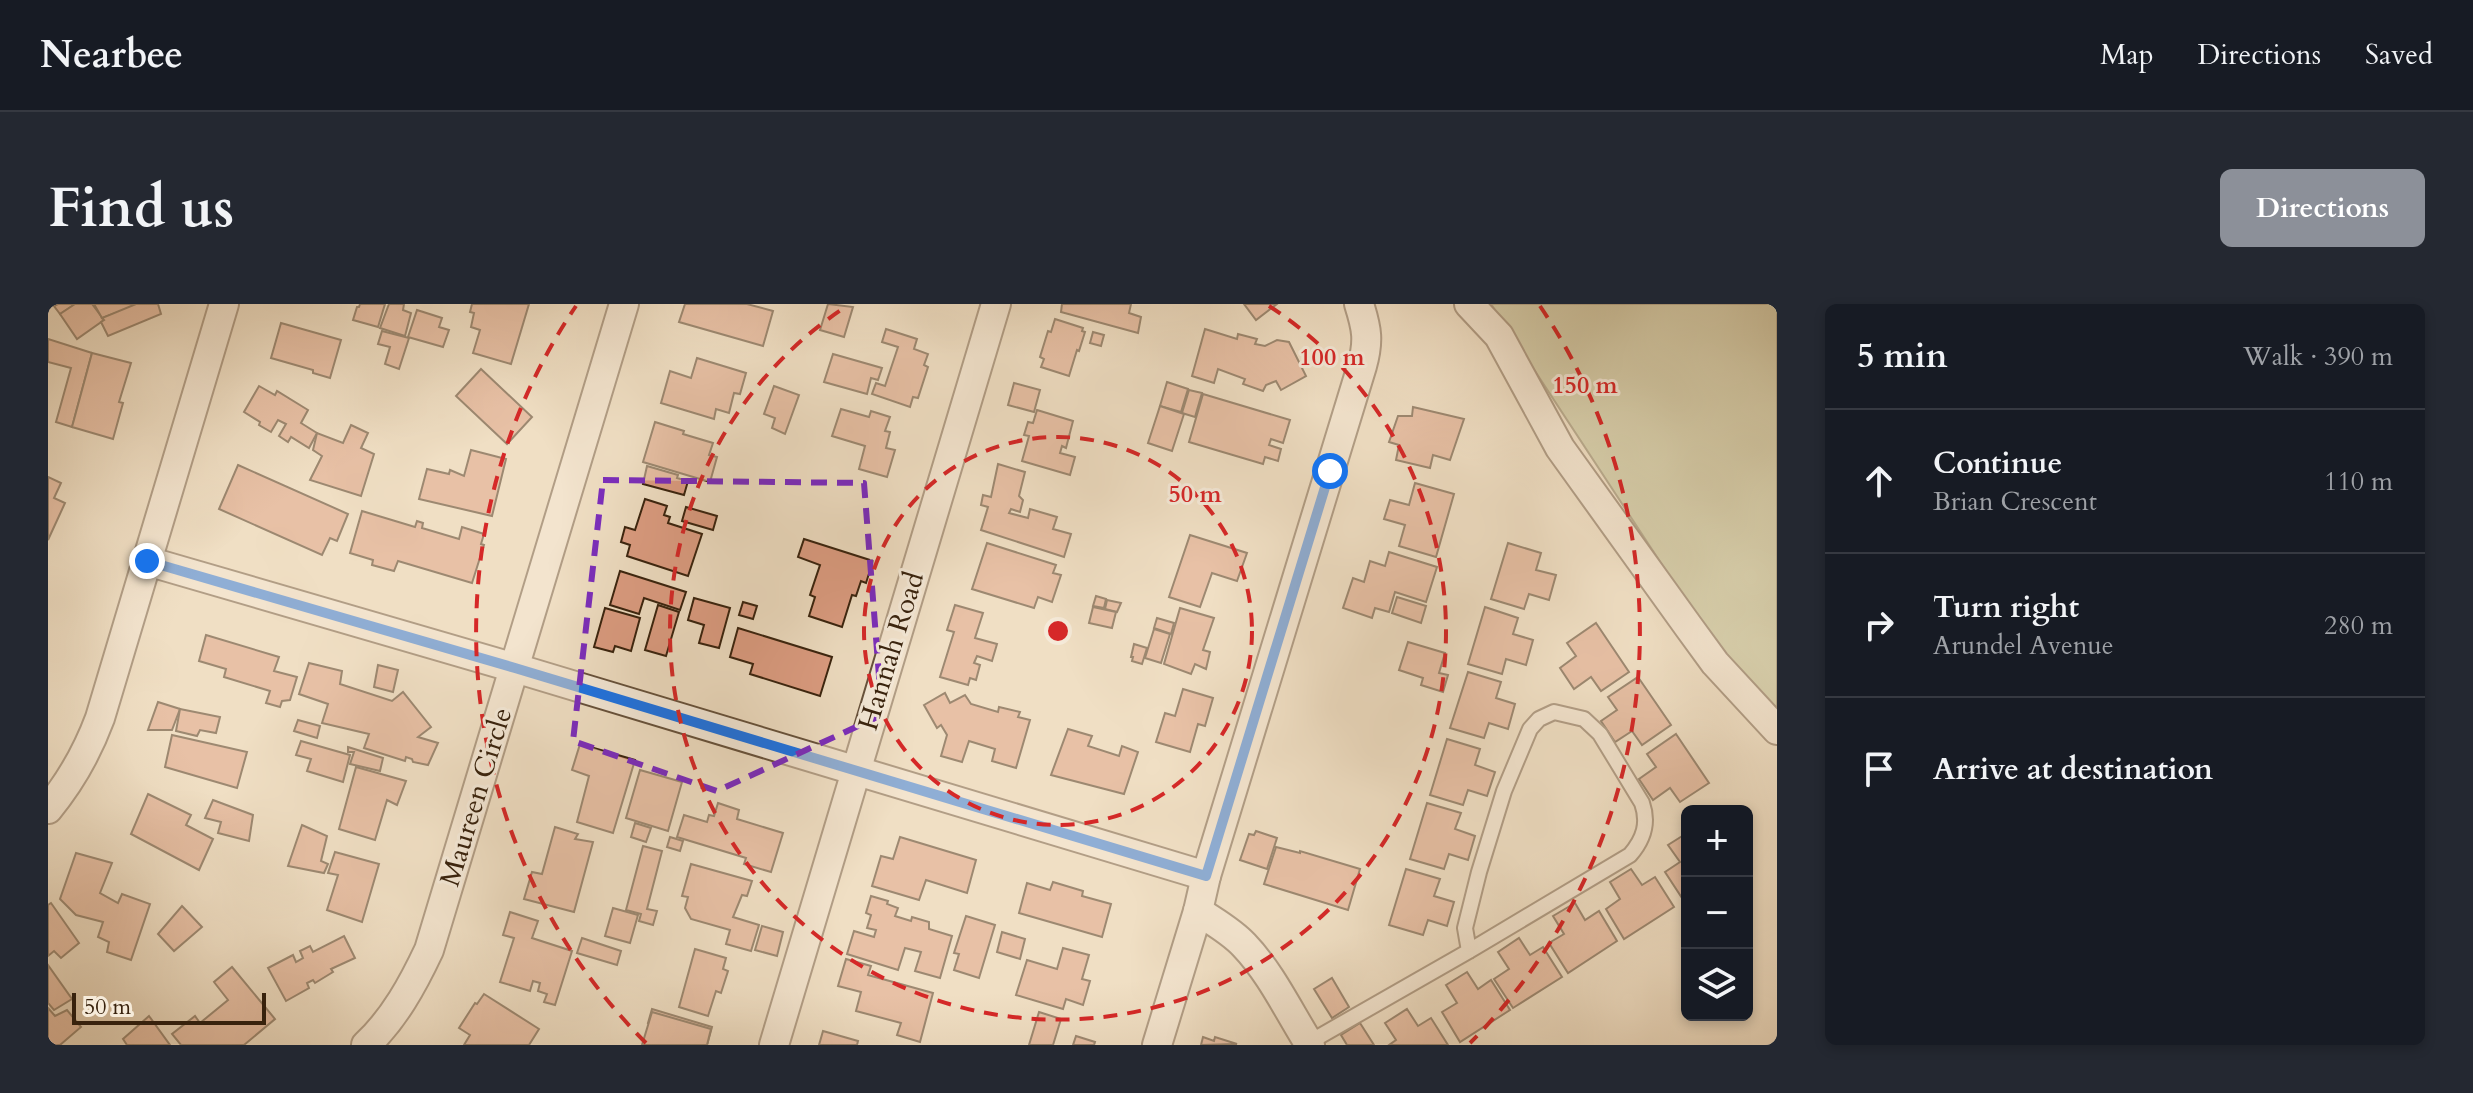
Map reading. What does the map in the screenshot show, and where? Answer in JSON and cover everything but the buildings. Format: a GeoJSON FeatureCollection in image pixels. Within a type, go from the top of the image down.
{"type":"FeatureCollection","features":[{"type":"Feature","properties":{"kind":"street"},"geometry":{"type":"LineString","coordinates":[[48,809],[70,783],[87,752],[100,718],[224,304]]}},
{"type":"Feature","properties":{"kind":"street","name":"Maureen Circle"},"geometry":{"type":"LineString","coordinates":[[366,1045],[406,995],[429,950],[624,304]]}},
{"type":"Feature","properties":{"kind":"street","name":"Hannah Road"},"geometry":{"type":"LineString","coordinates":[[774,1045],[996,304]]}},
{"type":"Feature","properties":{"kind":"street"},"geometry":{"type":"LineString","coordinates":[[1157,1045],[1368,345],[1366,324],[1359,304]]}},
{"type":"Feature","properties":{"kind":"street"},"geometry":{"type":"LineString","coordinates":[[1469,304],[1499,336],[1560,448],[1670,601],[1715,663],[1777,730]]}},
{"type":"Feature","properties":{"kind":"street"},"geometry":{"type":"LineString","coordinates":[[147,561],[1206,876]]}},
{"type":"Feature","properties":{"kind":"street"},"geometry":{"type":"LineString","coordinates":[[1198,911],[1245,946],[1309,1044]]}},
{"type":"Feature","properties":{"kind":"lane"},"geometry":{"type":"LineString","coordinates":[[1309,1044],[1469,951],[1630,855],[1646,826],[1646,814],[1600,734],[1584,719],[1565,712],[1547,713],[1530,729],[1504,791],[1469,910],[1465,928],[1469,951]]}},
{"type":"Feature","properties":{"kind":"highlighted area"},"geometry":{"type":"Polygon","coordinates":[[[603,480],[864,483],[882,715],[717,791],[573,741],[603,480]]]}},
{"type":"Feature","properties":{"kind":"green space"},"geometry":{"type":"Polygon","coordinates":[[[1491,304],[1777,304],[1777,712],[1735,676],[1491,304]]]}},
{"type":"Feature","properties":{"kind":"route"},"geometry":{"type":"LineString","coordinates":[[147,561],[1206,876],[1330,471]]}}]}
